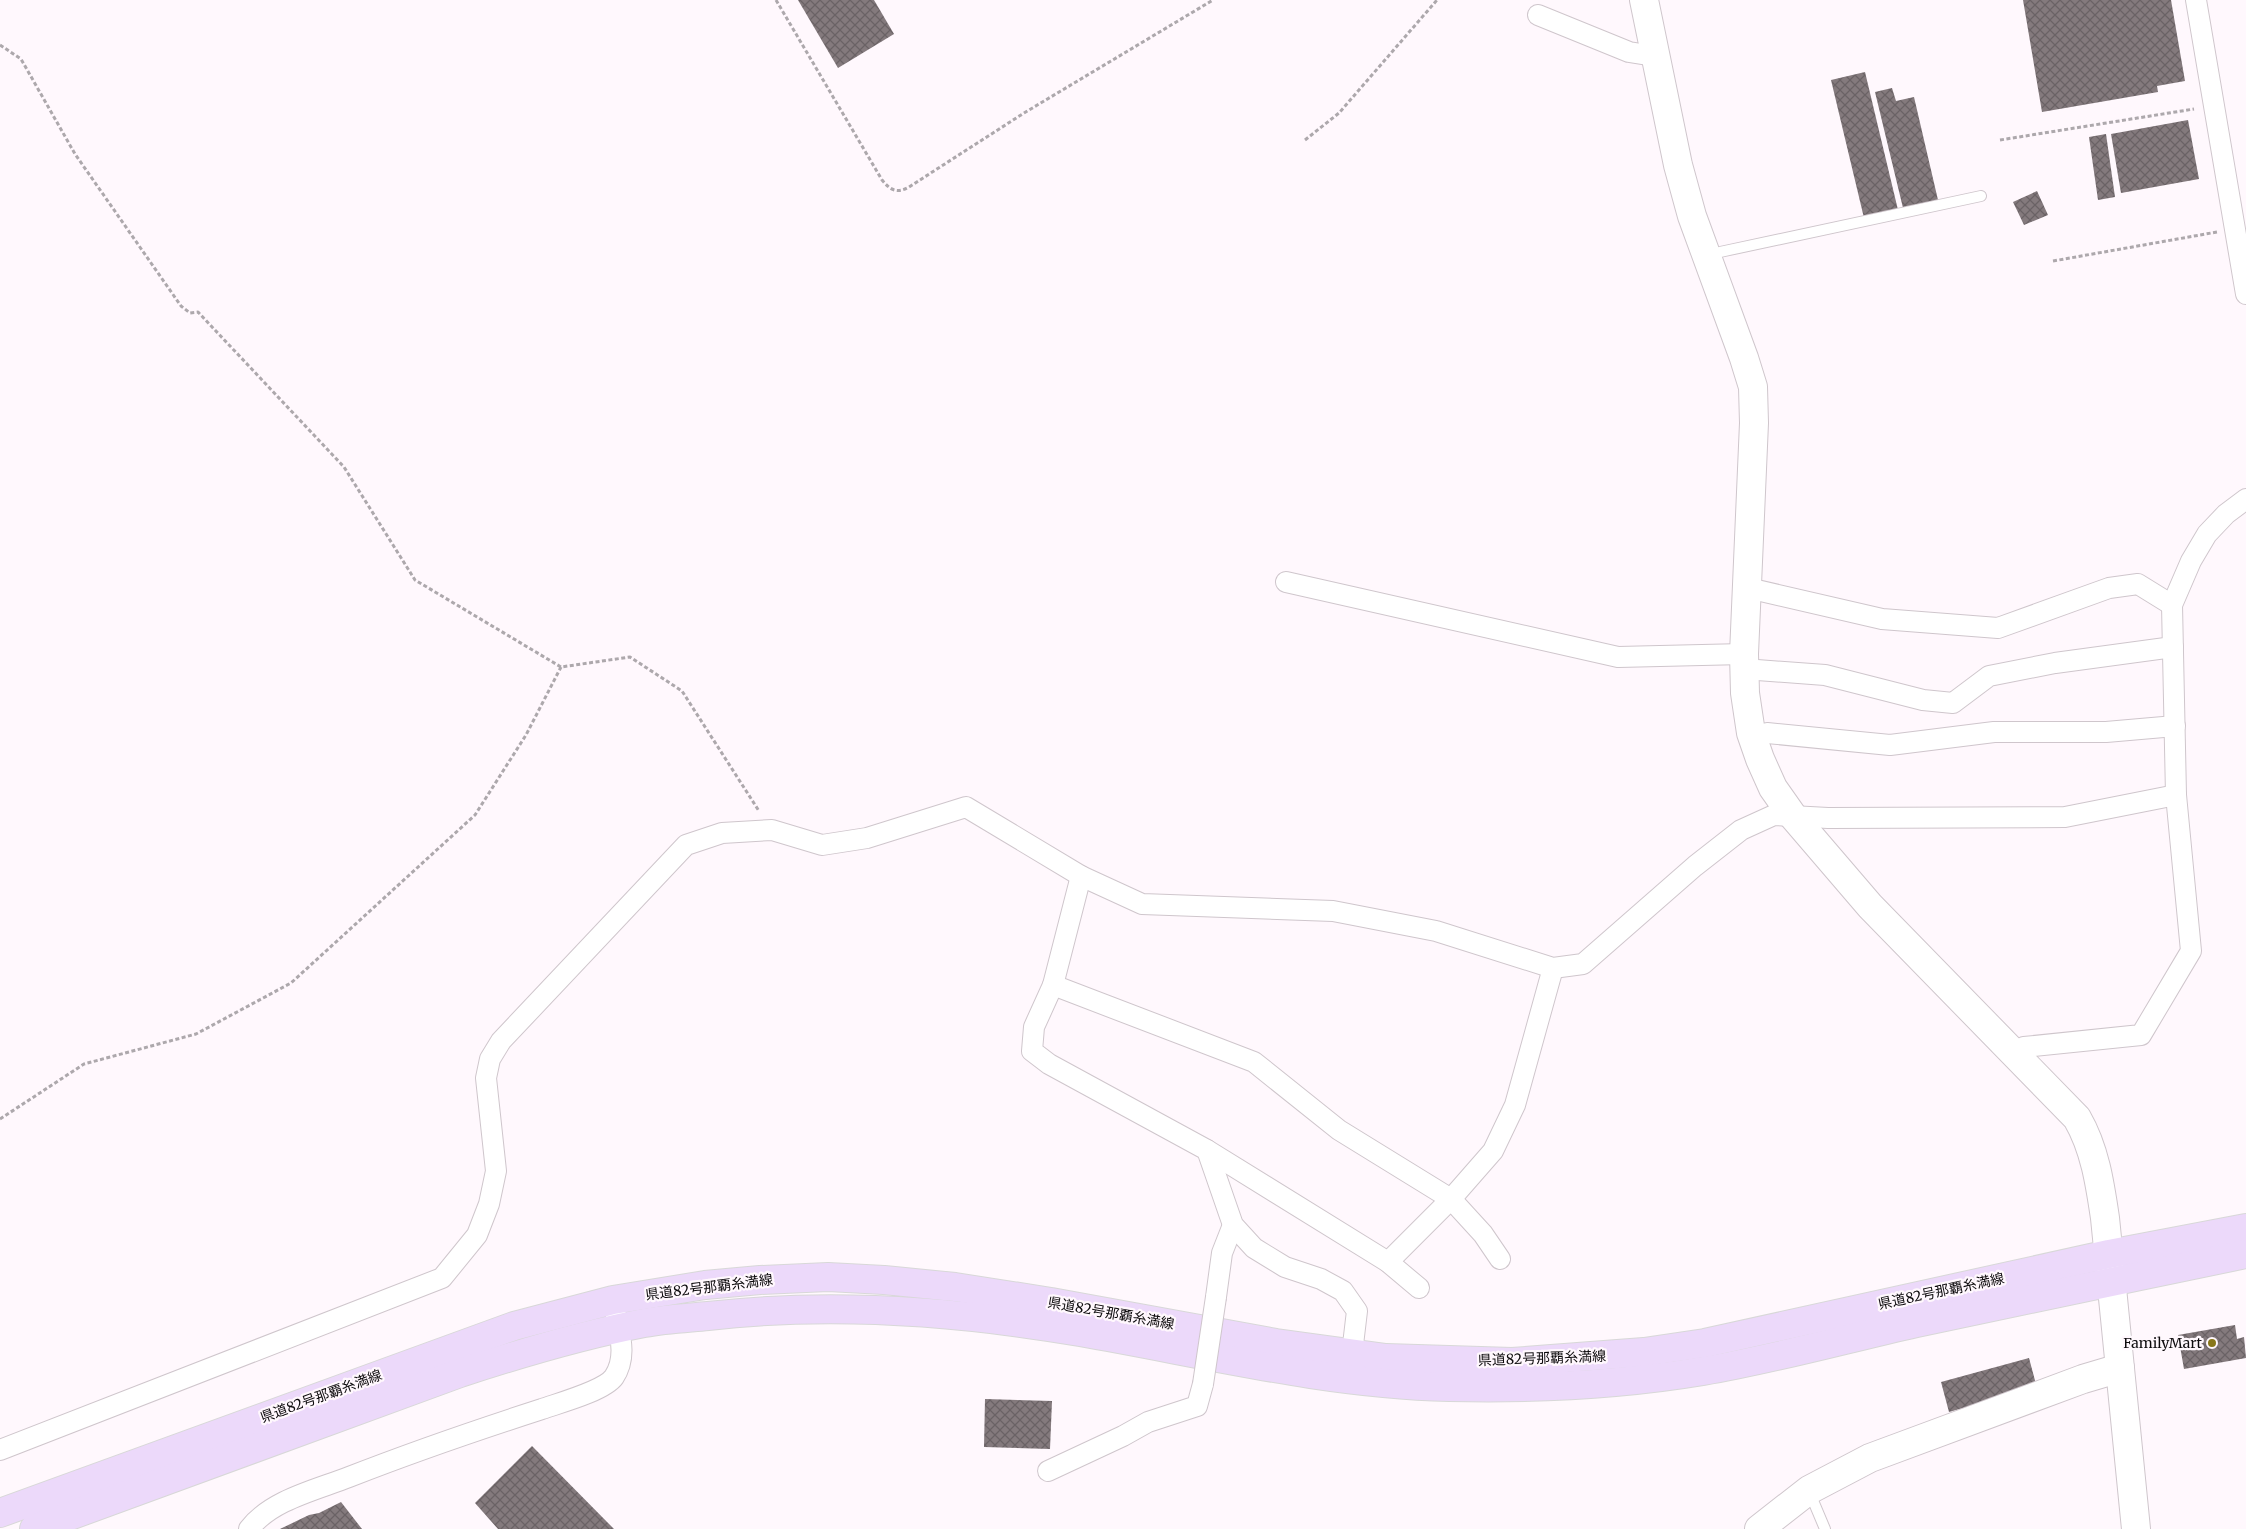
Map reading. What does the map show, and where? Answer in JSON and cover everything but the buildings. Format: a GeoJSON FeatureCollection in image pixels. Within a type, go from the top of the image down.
{"type":"FeatureCollection","features":[{"type":"Feature","properties":{"kind":"main road","name":"県道82号那覇糸満線"},"geometry":{"type":"LineString","coordinates":[[0,1513],[514,1326],[613,1300],[705,1285],[828,1277],[884,1280],[955,1287],[1042,1300],[1276,1343],[1386,1358],[1512,1362],[1644,1352],[1748,1334],[2109,1254],[2246,1228]]}},
{"type":"Feature","properties":{"kind":"main road","name":"県道82号那覇糸満線"},"geometry":{"type":"LineString","coordinates":[[34,1529],[522,1352],[650,1322],[744,1312],[840,1309],[894,1310],[951,1315],[1073,1331],[1313,1375],[1382,1384],[1522,1387],[1641,1380],[1705,1370],[2246,1254]]}},
{"type":"Feature","properties":{"kind":"street"},"geometry":{"type":"LineString","coordinates":[[1644,0],[1654,56],[1678,165],[1706,257],[1753,386],[1754,423],[1744,662],[1745,693],[1753,737],[1760,759],[1774,788],[1792,815],[1870,906],[2077,1118],[2085,1132],[2099,1178],[2109,1254],[2136,1529]]}},
{"type":"Feature","properties":{"kind":"street"},"geometry":{"type":"LineString","coordinates":[[2196,0],[2246,294]]}},
{"type":"Feature","properties":{"kind":"street"},"geometry":{"type":"LineString","coordinates":[[1538,16],[1629,52],[1654,56]]}},
{"type":"Feature","properties":{"kind":"street"},"geometry":{"type":"LineString","coordinates":[[2013,1054],[2024,1047],[2142,1035],[2191,951],[2176,795],[2172,605],[2191,561],[2207,534],[2226,514],[2246,499]]}},
{"type":"Feature","properties":{"kind":"street"},"geometry":{"type":"LineString","coordinates":[[1286,582],[1618,657],[1744,662],[1825,675],[1923,700],[1953,703],[1989,676],[2055,663],[2173,647]]}},
{"type":"Feature","properties":{"kind":"street"},"geometry":{"type":"LineString","coordinates":[[1748,588],[1882,619],[1998,628],[2109,588],[2138,584],[2172,605]]}},
{"type":"Feature","properties":{"kind":"street"},"geometry":{"type":"LineString","coordinates":[[1753,737],[1767,733],[1890,745],[1994,732],[2106,732],[2174,726]]}},
{"type":"Feature","properties":{"kind":"street"},"geometry":{"type":"LineString","coordinates":[[0,1450],[442,1278],[477,1235],[489,1204],[496,1171],[486,1078],[490,1059],[501,1040],[686,845],[722,833],[772,830],[822,845],[867,838],[966,807],[1081,876],[1142,904],[1333,911],[1436,931],[1553,968],[1583,964],[1695,866],[1741,830],[1774,815],[1828,818],[2065,817],[2176,795]]}},
{"type":"Feature","properties":{"kind":"street"},"geometry":{"type":"LineString","coordinates":[[1081,876],[1053,985],[1034,1027],[1032,1050],[1049,1064],[1207,1150],[1388,1262],[1419,1288]]}},
{"type":"Feature","properties":{"kind":"street"},"geometry":{"type":"LineString","coordinates":[[1388,1262],[1451,1199],[1493,1151],[1515,1105],[1553,968]]}},
{"type":"Feature","properties":{"kind":"street"},"geometry":{"type":"LineString","coordinates":[[1053,985],[1254,1062],[1339,1130],[1451,1199],[1483,1234],[1500,1259]]}},
{"type":"Feature","properties":{"kind":"street"},"geometry":{"type":"LineString","coordinates":[[1207,1150],[1233,1225],[1254,1248],[1285,1267],[1321,1279],[1343,1291],[1357,1311],[1352,1353]]}},
{"type":"Feature","properties":{"kind":"street"},"geometry":{"type":"LineString","coordinates":[[1048,1471],[1062,1462],[1123,1436],[1148,1422],[1196,1406],[1203,1384],[1222,1253],[1233,1225]]}},
{"type":"Feature","properties":{"kind":"street"},"geometry":{"type":"LineString","coordinates":[[249,1529],[261,1518],[290,1500],[434,1444],[590,1393],[614,1378],[623,1343],[613,1300]]}},
{"type":"Feature","properties":{"kind":"street"},"geometry":{"type":"LineString","coordinates":[[1759,1529],[1809,1490],[1870,1458],[2083,1379],[2120,1368]]}},
{"type":"Feature","properties":{"kind":"lane"},"geometry":{"type":"LineString","coordinates":[[1706,257],[1720,252],[1981,196]]}},
{"type":"Feature","properties":{"kind":"lane"},"geometry":{"type":"LineString","coordinates":[[1809,1490],[1826,1529]]}},
{"type":"Feature","properties":{"kind":"path"},"geometry":{"type":"LineString","coordinates":[[776,0],[882,180],[889,188],[896,191],[902,191],[909,187],[1016,118],[1213,0]]}},
{"type":"Feature","properties":{"kind":"path"},"geometry":{"type":"LineString","coordinates":[[1305,140],[1339,113],[1437,0]]}},
{"type":"Feature","properties":{"kind":"path"},"geometry":{"type":"LineString","coordinates":[[0,45],[21,59],[75,154],[181,306],[190,313],[198,312],[344,467],[416,580],[561,667],[630,657],[682,691],[772,830]]}},
{"type":"Feature","properties":{"kind":"path"},"geometry":{"type":"LineString","coordinates":[[2000,140],[2214,106]]}},
{"type":"Feature","properties":{"kind":"path"},"geometry":{"type":"LineString","coordinates":[[2053,261],[2235,229]]}},
{"type":"Feature","properties":{"kind":"path"},"geometry":{"type":"LineString","coordinates":[[0,1119],[84,1064],[196,1034],[291,983],[475,815],[526,735],[561,667]]}},
{"type":"Feature","properties":{"kind":"place","name":"FamilyMart"},"geometry":{"type":"Point","coordinates":[2212,1343]}}]}
